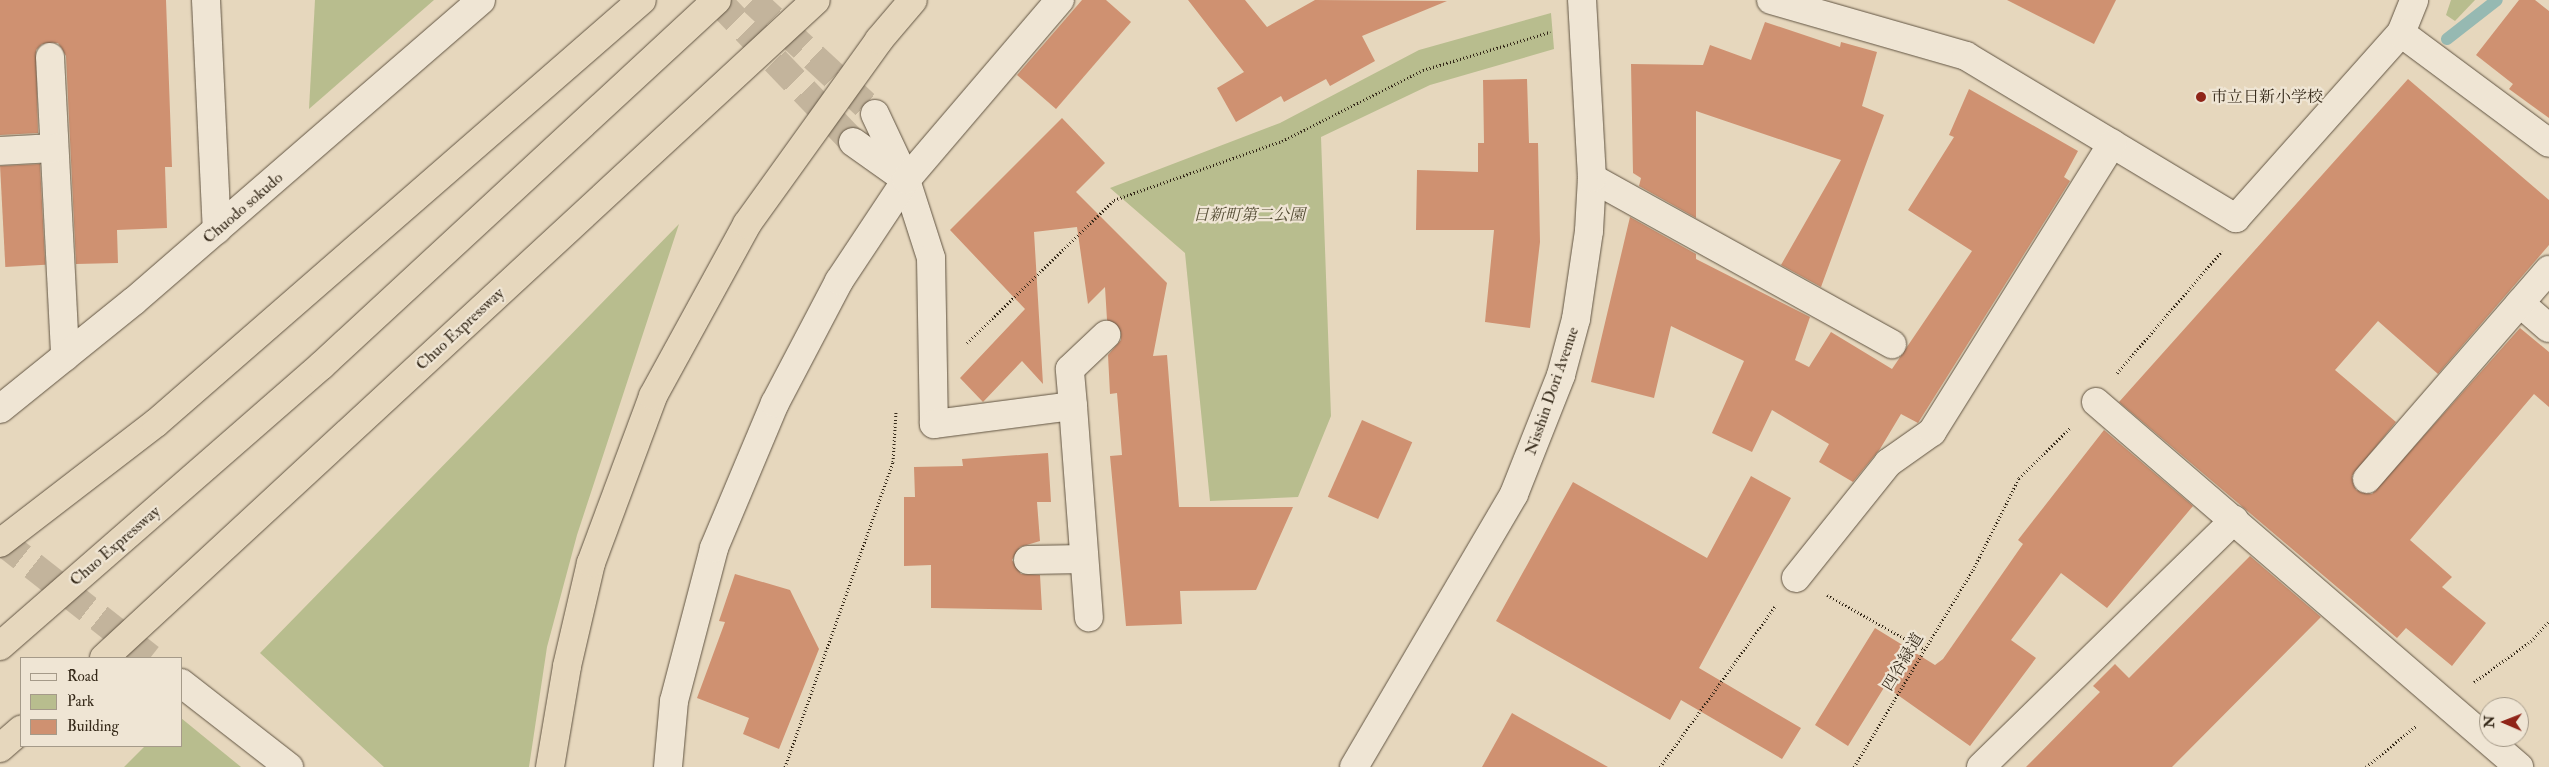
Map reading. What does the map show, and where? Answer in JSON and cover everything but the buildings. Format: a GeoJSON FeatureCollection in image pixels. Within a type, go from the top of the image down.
{"type":"FeatureCollection","features":[{"type":"Feature","properties":{"kind":"highway"},"geometry":{"type":"LineString","coordinates":[[0,543],[156,423],[642,0]]}},
{"type":"Feature","properties":{"kind":"highway","name":"Chuo Expressway"},"geometry":{"type":"LineString","coordinates":[[0,646],[321,366],[717,0]]}},
{"type":"Feature","properties":{"kind":"highway","name":"Chuo Expressway"},"geometry":{"type":"LineString","coordinates":[[105,657],[816,0]]}},
{"type":"Feature","properties":{"kind":"highway"},"geometry":{"type":"LineString","coordinates":[[550,767],[591,563],[653,396],[747,224],[867,55],[913,0]]}},
{"type":"Feature","properties":{"kind":"highway"},"geometry":{"type":"LineString","coordinates":[[0,748],[20,731]]}},
{"type":"Feature","properties":{"kind":"street"},"geometry":{"type":"LineString","coordinates":[[206,0],[217,230]]}},
{"type":"Feature","properties":{"kind":"street","name":"Chuodo sokudo"},"geometry":{"type":"LineString","coordinates":[[0,409],[217,230],[481,0]]}},
{"type":"Feature","properties":{"kind":"street"},"geometry":{"type":"LineString","coordinates":[[668,767],[674,700],[714,548],[775,403],[839,281],[906,180],[1060,0]]}},
{"type":"Feature","properties":{"kind":"street"},"geometry":{"type":"LineString","coordinates":[[1771,0],[1966,56],[2236,218],[2401,33],[2414,0]]}},
{"type":"Feature","properties":{"kind":"street","name":"Nisshin Dori Avenue"},"geometry":{"type":"LineString","coordinates":[[1354,767],[1514,494],[1541,435],[1576,319],[1585,273],[1592,178],[1582,13]]}},
{"type":"Feature","properties":{"kind":"street"},"geometry":{"type":"LineString","coordinates":[[2401,33],[2549,144]]}},
{"type":"Feature","properties":{"kind":"street"},"geometry":{"type":"LineString","coordinates":[[50,57],[65,357]]}},
{"type":"Feature","properties":{"kind":"street"},"geometry":{"type":"LineString","coordinates":[[875,114],[906,180],[931,258],[931,363],[934,424],[1073,406]]}},
{"type":"Feature","properties":{"kind":"street"},"geometry":{"type":"LineString","coordinates":[[853,142],[906,180]]}},
{"type":"Feature","properties":{"kind":"street"},"geometry":{"type":"LineString","coordinates":[[1796,578],[1888,463],[1932,432],[2112,144]]}},
{"type":"Feature","properties":{"kind":"street"},"geometry":{"type":"LineString","coordinates":[[0,151],[54,148]]}},
{"type":"Feature","properties":{"kind":"street"},"geometry":{"type":"LineString","coordinates":[[1592,178],[1892,344]]}},
{"type":"Feature","properties":{"kind":"street"},"geometry":{"type":"LineString","coordinates":[[2367,480],[2549,270]]}},
{"type":"Feature","properties":{"kind":"street"},"geometry":{"type":"LineString","coordinates":[[2520,303],[2549,328]]}},
{"type":"Feature","properties":{"kind":"street"},"geometry":{"type":"LineString","coordinates":[[1089,616],[1070,369],[1106,335]]}},
{"type":"Feature","properties":{"kind":"street"},"geometry":{"type":"LineString","coordinates":[[2096,402],[2519,767]]}},
{"type":"Feature","properties":{"kind":"street"},"geometry":{"type":"LineString","coordinates":[[1981,767],[2234,520]]}},
{"type":"Feature","properties":{"kind":"street"},"geometry":{"type":"LineString","coordinates":[[1028,560],[1084,559]]}},
{"type":"Feature","properties":{"kind":"street"},"geometry":{"type":"LineString","coordinates":[[182,684],[290,767]]}},
{"type":"Feature","properties":{"kind":"path"},"geometry":{"type":"LineString","coordinates":[[931,363],[972,340],[1114,200],[1282,141],[1423,70],[1520,38],[1582,13]]}},
{"type":"Feature","properties":{"kind":"path"},"geometry":{"type":"LineString","coordinates":[[785,767],[894,462],[896,402]]}},
{"type":"Feature","properties":{"kind":"path","name":"四谷緑道"},"geometry":{"type":"LineString","coordinates":[[1854,767],[1973,570]]}},
{"type":"Feature","properties":{"kind":"path"},"geometry":{"type":"LineString","coordinates":[[1660,767],[1796,578],[1925,650]]}},
{"type":"Feature","properties":{"kind":"green space"},"geometry":{"type":"Polygon","coordinates":[[[315,0],[434,0],[309,109],[315,0]]]}},
{"type":"Feature","properties":{"kind":"green space"},"geometry":{"type":"Polygon","coordinates":[[[2451,0],[2475,0],[2455,21],[2446,15],[2451,0]]]}},
{"type":"Feature","properties":{"kind":"green space","name":"日新町第二公園"},"geometry":{"type":"Polygon","coordinates":[[[1551,13],[1554,49],[1430,85],[1321,137],[1331,416],[1298,497],[1210,501],[1185,253],[1110,188],[1280,123],[1419,50],[1551,13]]]}},
{"type":"Feature","properties":{"kind":"green space"},"geometry":{"type":"Polygon","coordinates":[[[679,224],[577,535],[547,647],[529,767],[384,767],[260,653],[679,224]]]}},
{"type":"Feature","properties":{"kind":"green space"},"geometry":{"type":"Polygon","coordinates":[[[182,719],[241,767],[124,767],[144,747],[182,747],[182,719]]]}},
{"type":"Feature","properties":{"kind":"waterway"},"geometry":{"type":"LineString","coordinates":[[2447,39],[2497,0]]}},
{"type":"Feature","properties":{"kind":"tunnel"},"geometry":{"type":"LineString","coordinates":[[717,0],[853,142]]}},
{"type":"Feature","properties":{"kind":"tunnel"},"geometry":{"type":"LineString","coordinates":[[752,0],[875,114]]}},
{"type":"Feature","properties":{"kind":"tunnel"},"geometry":{"type":"LineString","coordinates":[[0,540],[149,657]]}},
{"type":"Feature","properties":{"kind":"place","name":"市立日新小学校"},"geometry":{"type":"Point","coordinates":[2201,97]}}]}
